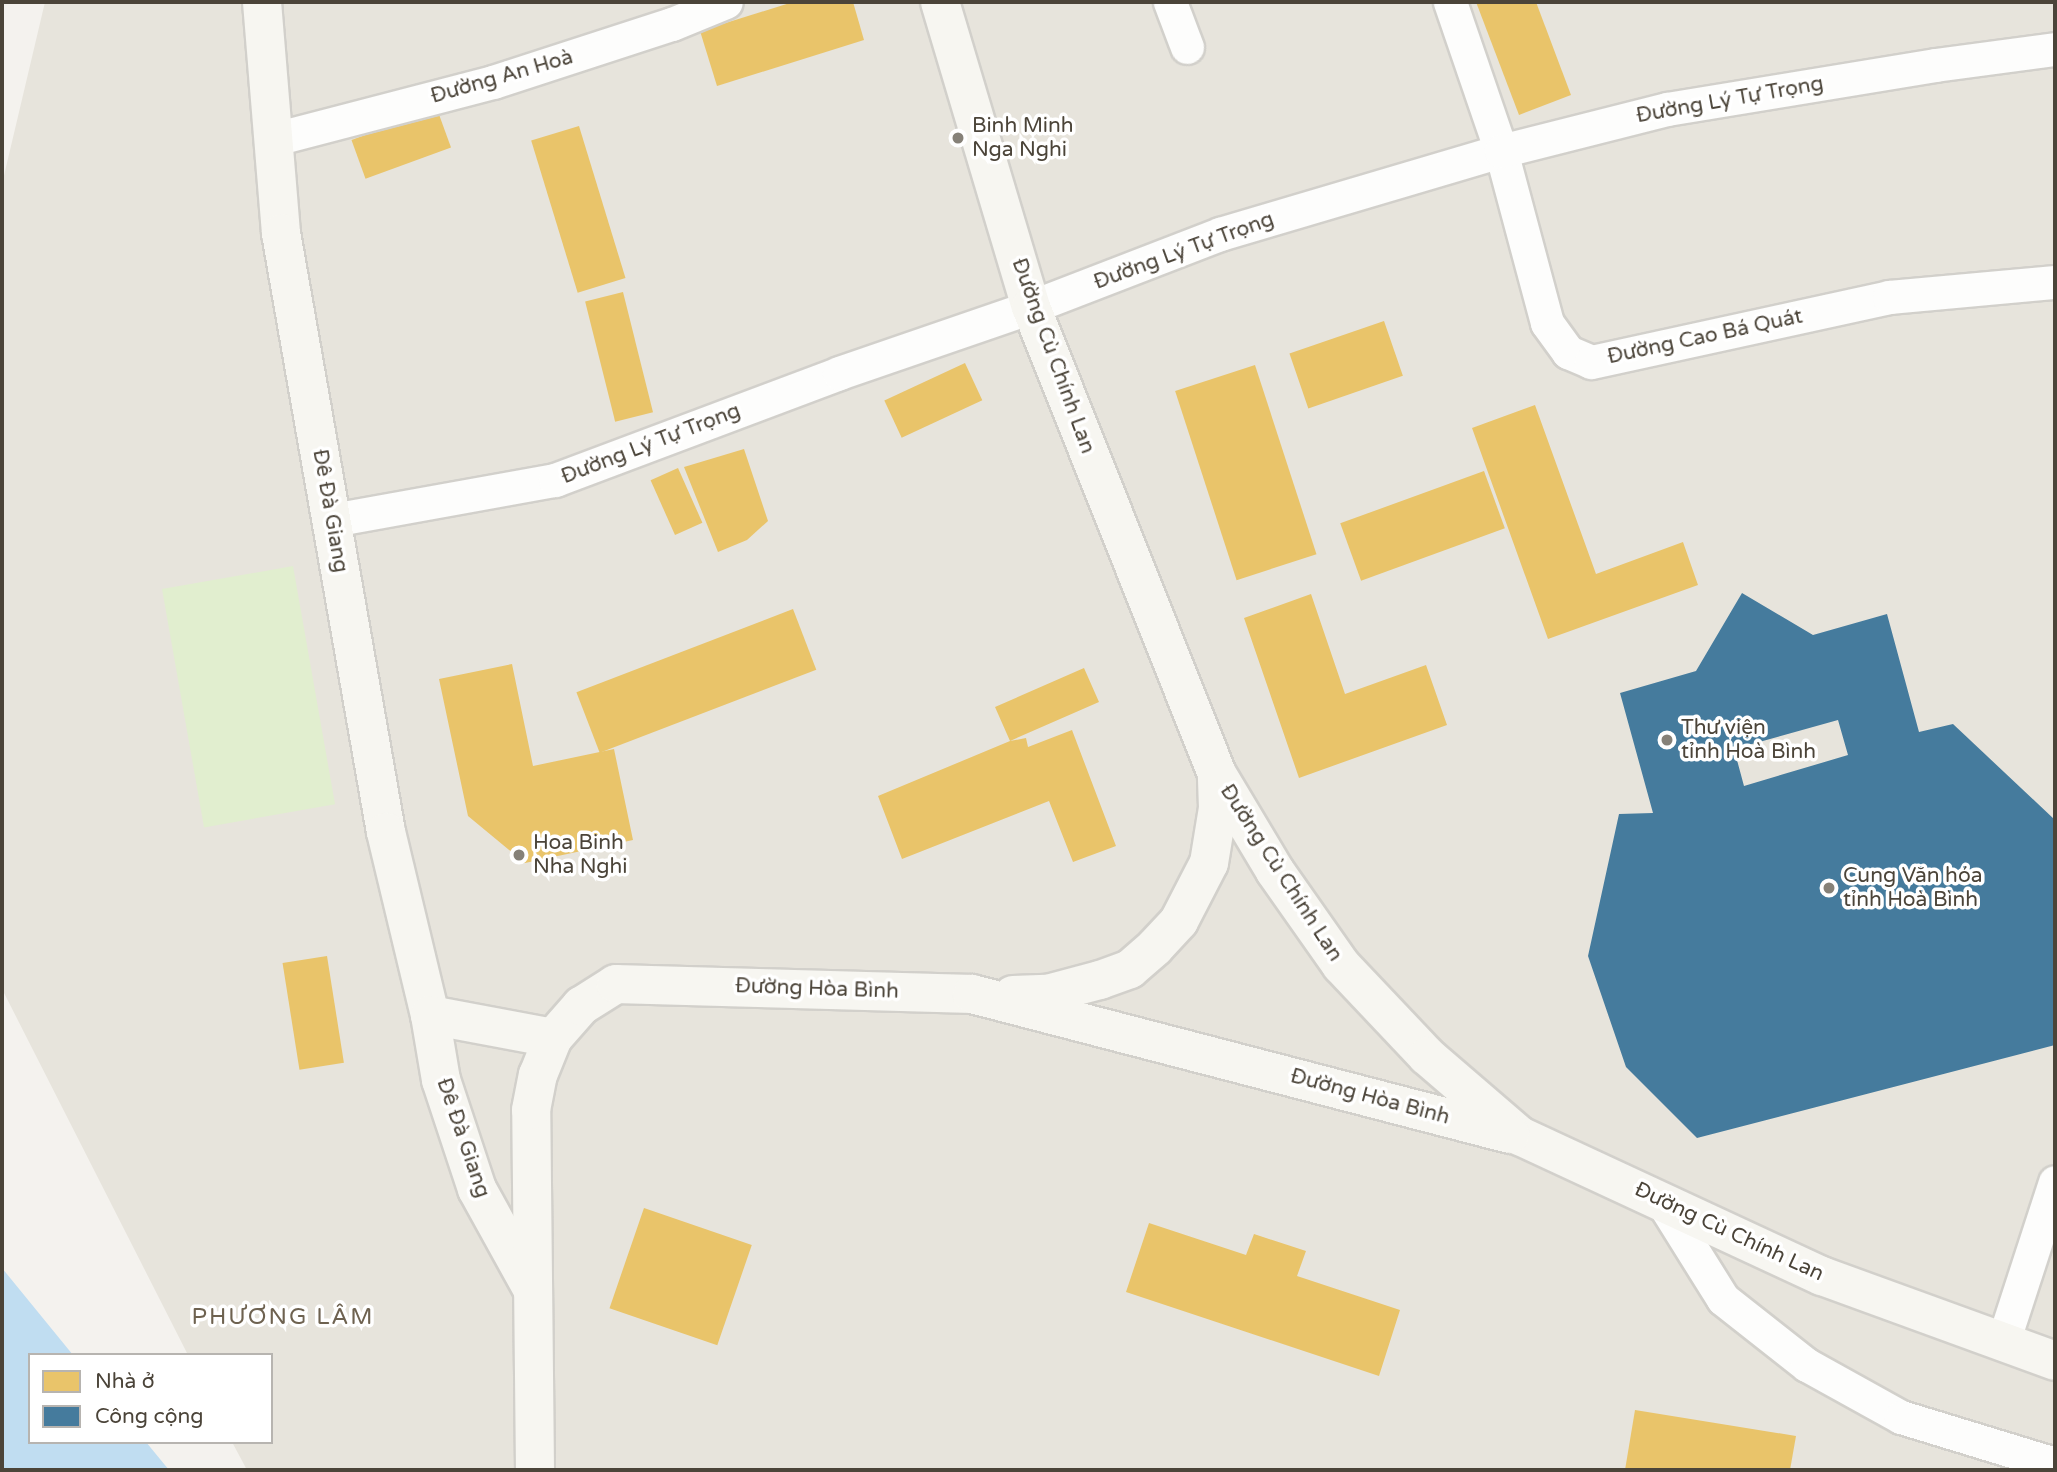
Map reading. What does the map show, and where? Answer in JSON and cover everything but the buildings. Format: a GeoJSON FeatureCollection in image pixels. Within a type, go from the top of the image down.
{"type":"FeatureCollection","features":[{"type":"Feature","properties":{"kind":"main road","name":"Đê Đà Giang"},"geometry":{"type":"LineString","coordinates":[[261,2],[281,233],[386,832],[430,1015],[441,1080],[477,1189],[534,1292]]}},
{"type":"Feature","properties":{"kind":"main road","name":"Đường Cù Chính Lan"},"geometry":{"type":"LineString","coordinates":[[940,2],[1031,307],[1217,774],[1275,871],[1341,965],[1427,1056],[1520,1136],[1822,1276],[2055,1361]]}},
{"type":"Feature","properties":{"kind":"main road"},"geometry":{"type":"LineString","coordinates":[[972,994],[1036,995],[1070,989],[1130,968],[1155,947],[1179,921],[1209,863],[1218,808],[1217,774]]}},
{"type":"Feature","properties":{"kind":"main road","name":"Đường Hòa Bình"},"geometry":{"type":"LineString","coordinates":[[535,1470],[534,1292],[528,1128],[533,1093],[553,1038],[581,1006],[616,984],[972,994],[1520,1136]]}},
{"type":"Feature","properties":{"kind":"main road"},"geometry":{"type":"LineString","coordinates":[[430,1015],[553,1038]]}},
{"type":"Feature","properties":{"kind":"street","name":"Đường An Hoà"},"geometry":{"type":"LineString","coordinates":[[274,139],[493,82],[672,24],[726,2]]}},
{"type":"Feature","properties":{"kind":"street"},"geometry":{"type":"LineString","coordinates":[[1170,2],[1187,47]]}},
{"type":"Feature","properties":{"kind":"street","name":"Đường Cao Bá Quát"},"geometry":{"type":"LineString","coordinates":[[1450,2],[1501,151],[1547,323],[1568,352],[1591,362],[1889,297],[2055,282]]}},
{"type":"Feature","properties":{"kind":"street","name":"Đường Lý Tự Trọng"},"geometry":{"type":"LineString","coordinates":[[332,520],[555,480],[839,373],[1031,307],[1220,234],[1501,151],[1667,109],[1935,65],[2055,49]]}},
{"type":"Feature","properties":{"kind":"street"},"geometry":{"type":"LineString","coordinates":[[2003,1342],[2055,1182]]}},
{"type":"Feature","properties":{"kind":"street"},"geometry":{"type":"LineString","coordinates":[[1663,1203],[1723,1299],[1807,1365],[1901,1417],[2055,1464]]}},
{"type":"Feature","properties":{"kind":"shaded area"},"geometry":{"type":"Polygon","coordinates":[[[45,2],[2055,2],[2055,1470],[247,1470],[233,1444],[273,1444],[273,1353],[187,1353],[2,989],[2,184],[45,2]]]}},
{"type":"Feature","properties":{"kind":"green space"},"geometry":{"type":"Polygon","coordinates":[[[293,566],[335,804],[204,827],[162,589],[293,566]]]}},
{"type":"Feature","properties":{"kind":"water"},"geometry":{"type":"Polygon","coordinates":[[[2,1268],[71,1353],[28,1353],[28,1444],[148,1444],[169,1470],[2,1470],[2,1268]]]}},
{"type":"Feature","properties":{"kind":"place","name":"Binh Minh Nga Nghi"},"geometry":{"type":"Point","coordinates":[958,138]}},
{"type":"Feature","properties":{"kind":"place","name":"Thư viện tỉnh Hoà Bình"},"geometry":{"type":"Point","coordinates":[1667,740]}},
{"type":"Feature","properties":{"kind":"place","name":"Hoa Binh Nha Nghi"},"geometry":{"type":"Point","coordinates":[519,855]}},
{"type":"Feature","properties":{"kind":"place","name":"Cung Văn hóa tỉnh Hoà Bình"},"geometry":{"type":"Point","coordinates":[1829,888]}},
{"type":"Feature","properties":{"kind":"district","name":"PHƯƠNG LÂM"},"geometry":{"type":"Point","coordinates":[283,1317]}}]}
